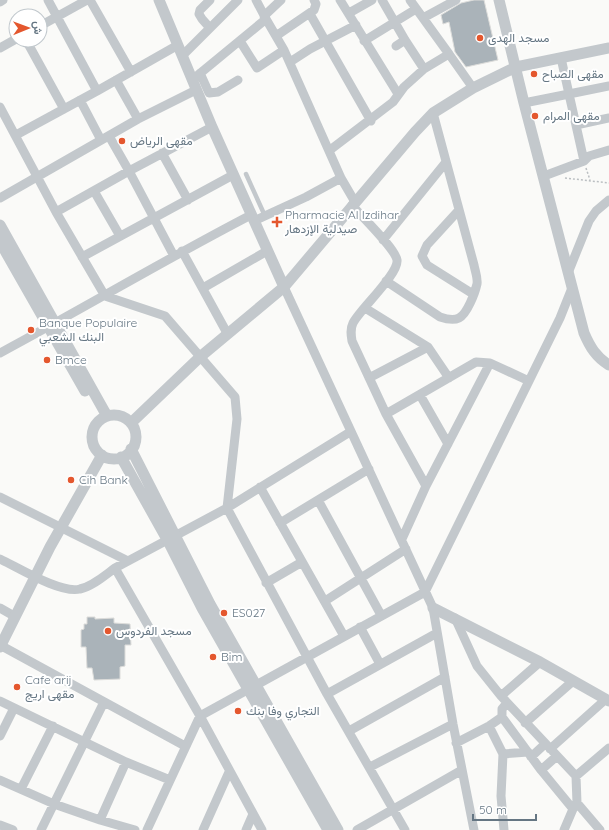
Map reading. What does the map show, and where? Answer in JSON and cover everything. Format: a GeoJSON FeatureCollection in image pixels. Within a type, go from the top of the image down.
{"type":"FeatureCollection","features":[{"type":"Feature","properties":{"kind":"street"},"geometry":{"type":"LineString","coordinates":[[48,0],[97,91]]}},
{"type":"Feature","properties":{"kind":"street"},"geometry":{"type":"LineString","coordinates":[[48,22],[88,0],[131,72]]}},
{"type":"Feature","properties":{"kind":"street"},"geometry":{"type":"LineString","coordinates":[[210,0],[200,10],[199,14],[210,28]]}},
{"type":"Feature","properties":{"kind":"street"},"geometry":{"type":"LineString","coordinates":[[16,135],[131,72],[180,50],[210,28],[238,0]]}},
{"type":"Feature","properties":{"kind":"street"},"geometry":{"type":"LineString","coordinates":[[256,0],[290,62],[353,204],[392,251],[397,261],[396,266],[386,281],[354,322],[351,334],[352,341],[386,414],[426,486]]}},
{"type":"Feature","properties":{"kind":"street"},"geometry":{"type":"LineString","coordinates":[[0,198],[138,119],[196,81],[240,41],[281,0]]}},
{"type":"Feature","properties":{"kind":"street"},"geometry":{"type":"LineString","coordinates":[[276,36],[310,14],[316,7],[314,0]]}},
{"type":"Feature","properties":{"kind":"street"},"geometry":{"type":"LineString","coordinates":[[340,0],[398,94]]}},
{"type":"Feature","properties":{"kind":"street"},"geometry":{"type":"LineString","coordinates":[[348,13],[372,0]]}},
{"type":"Feature","properties":{"kind":"street"},"geometry":{"type":"LineString","coordinates":[[382,0],[424,69]]}},
{"type":"Feature","properties":{"kind":"street"},"geometry":{"type":"LineString","coordinates":[[410,0],[473,88]]}},
{"type":"Feature","properties":{"kind":"street"},"geometry":{"type":"LineString","coordinates":[[423,18],[456,0]]}},
{"type":"Feature","properties":{"kind":"street"},"geometry":{"type":"LineString","coordinates":[[499,0],[568,273],[589,346],[609,365]]}},
{"type":"Feature","properties":{"kind":"street"},"geometry":{"type":"LineString","coordinates":[[160,1],[180,50],[196,81],[212,127],[252,218],[433,608],[456,743],[474,830]]}},
{"type":"Feature","properties":{"kind":"street"},"geometry":{"type":"LineString","coordinates":[[364,41],[416,9]]}},
{"type":"Feature","properties":{"kind":"street"},"geometry":{"type":"LineString","coordinates":[[310,14],[371,121]]}},
{"type":"Feature","properties":{"kind":"street"},"geometry":{"type":"LineString","coordinates":[[290,62],[325,41],[356,25]]}},
{"type":"Feature","properties":{"kind":"street"},"geometry":{"type":"LineString","coordinates":[[396,46],[405,40]]}},
{"type":"Feature","properties":{"kind":"street"},"geometry":{"type":"LineString","coordinates":[[240,41],[257,68],[284,50]]}},
{"type":"Feature","properties":{"kind":"street"},"geometry":{"type":"LineString","coordinates":[[30,48],[64,109]]}},
{"type":"Feature","properties":{"kind":"street"},"geometry":{"type":"LineString","coordinates":[[131,424],[200,357],[284,286],[415,132],[433,113],[473,88],[516,67],[609,48]]}},
{"type":"Feature","properties":{"kind":"street"},"geometry":{"type":"LineString","coordinates":[[330,150],[371,121],[393,102],[404,86],[424,69],[449,54]]}},
{"type":"Feature","properties":{"kind":"street"},"geometry":{"type":"LineString","coordinates":[[561,58],[584,161]]}},
{"type":"Feature","properties":{"kind":"street"},"geometry":{"type":"LineString","coordinates":[[116,80],[138,119]]}},
{"type":"Feature","properties":{"kind":"street"},"geometry":{"type":"LineString","coordinates":[[196,81],[210,93],[218,92],[238,80]]}},
{"type":"Feature","properties":{"kind":"street"},"geometry":{"type":"LineString","coordinates":[[524,103],[609,86]]}},
{"type":"Feature","properties":{"kind":"street"},"geometry":{"type":"LineString","coordinates":[[80,100],[129,171],[154,218],[203,288],[227,333]]}},
{"type":"Feature","properties":{"kind":"street"},"geometry":{"type":"LineString","coordinates":[[0,107],[56,212],[105,296],[165,316],[231,392],[237,402],[237,419],[227,508],[327,694],[405,830]]}},
{"type":"Feature","properties":{"kind":"street"},"geometry":{"type":"LineString","coordinates":[[386,281],[440,317],[449,319],[460,318],[473,294],[477,277],[433,113]]}},
{"type":"Feature","properties":{"kind":"street"},"geometry":{"type":"LineString","coordinates":[[576,125],[609,118]]}},
{"type":"Feature","properties":{"kind":"street"},"geometry":{"type":"LineString","coordinates":[[56,212],[212,127]]}},
{"type":"Feature","properties":{"kind":"street"},"geometry":{"type":"LineString","coordinates":[[544,176],[584,161],[589,156],[609,150]]}},
{"type":"Feature","properties":{"kind":"street"},"geometry":{"type":"LineString","coordinates":[[162,153],[188,200]]}},
{"type":"Feature","properties":{"kind":"street"},"geometry":{"type":"LineString","coordinates":[[383,240],[446,162]]}},
{"type":"Feature","properties":{"kind":"street"},"geometry":{"type":"LineString","coordinates":[[82,257],[233,175]]}},
{"type":"Feature","properties":{"kind":"street"},"geometry":{"type":"LineString","coordinates":[[0,353],[105,296],[178,253],[252,218],[265,216],[306,198],[341,178]]}},
{"type":"Feature","properties":{"kind":"street"},"geometry":{"type":"LineString","coordinates":[[94,190],[120,236]]}},
{"type":"Feature","properties":{"kind":"street"},"geometry":{"type":"LineString","coordinates":[[568,273],[589,221],[609,200]]}},
{"type":"Feature","properties":{"kind":"street"},"geometry":{"type":"LineString","coordinates":[[458,210],[427,245],[422,256],[427,265],[473,294]]}},
{"type":"Feature","properties":{"kind":"street"},"geometry":{"type":"LineString","coordinates":[[0,225],[50,325]]}},
{"type":"Feature","properties":{"kind":"street"},"geometry":{"type":"LineString","coordinates":[[0,242],[104,417]]}},
{"type":"Feature","properties":{"kind":"street"},"geometry":{"type":"LineString","coordinates":[[203,288],[267,251]]}},
{"type":"Feature","properties":{"kind":"street"},"geometry":{"type":"LineString","coordinates":[[147,830],[200,716],[253,688],[360,626],[425,592],[560,318],[572,288]]}},
{"type":"Feature","properties":{"kind":"street"},"geometry":{"type":"LineString","coordinates":[[365,308],[428,347],[449,378]]}},
{"type":"Feature","properties":{"kind":"street"},"geometry":{"type":"LineString","coordinates":[[369,378],[428,347]]}},
{"type":"Feature","properties":{"kind":"street"},"geometry":{"type":"LineString","coordinates":[[386,414],[449,378],[470,364],[481,362],[490,363],[529,381]]}},
{"type":"Feature","properties":{"kind":"street"},"geometry":{"type":"LineString","coordinates":[[402,539],[426,486],[490,363]]}},
{"type":"Feature","properties":{"kind":"street"},"geometry":{"type":"LineString","coordinates":[[420,395],[448,444]]}},
{"type":"Feature","properties":{"kind":"street"},"geometry":{"type":"LineString","coordinates":[[120,416],[131,424],[135,436],[131,449],[121,457],[114,458],[102,455],[96,450],[92,437],[96,423],[104,417],[120,416]]}},
{"type":"Feature","properties":{"kind":"street"},"geometry":{"type":"LineString","coordinates":[[0,559],[56,587],[73,590],[86,587],[115,568],[172,539],[227,508],[350,432]]}},
{"type":"Feature","properties":{"kind":"street"},"geometry":{"type":"LineString","coordinates":[[131,449],[202,608],[253,688],[338,830]]}},
{"type":"Feature","properties":{"kind":"street"},"geometry":{"type":"LineString","coordinates":[[102,455],[61,527],[14,616],[0,646],[185,746]]}},
{"type":"Feature","properties":{"kind":"street"},"geometry":{"type":"LineString","coordinates":[[121,457],[172,539]]}},
{"type":"Feature","properties":{"kind":"street"},"geometry":{"type":"LineString","coordinates":[[280,523],[369,469]]}},
{"type":"Feature","properties":{"kind":"street"},"geometry":{"type":"LineString","coordinates":[[260,487],[344,636]]}},
{"type":"Feature","properties":{"kind":"street"},"geometry":{"type":"LineString","coordinates":[[0,497],[128,561]]}},
{"type":"Feature","properties":{"kind":"street"},"geometry":{"type":"LineString","coordinates":[[318,500],[381,615]]}},
{"type":"Feature","properties":{"kind":"street"},"geometry":{"type":"LineString","coordinates":[[324,601],[406,549]]}},
{"type":"Feature","properties":{"kind":"street"},"geometry":{"type":"LineString","coordinates":[[266,583],[302,562]]}},
{"type":"Feature","properties":{"kind":"street"},"geometry":{"type":"LineString","coordinates":[[115,568],[200,716],[229,772],[262,830]]}},
{"type":"Feature","properties":{"kind":"street"},"geometry":{"type":"LineString","coordinates":[[0,608],[14,616]]}},
{"type":"Feature","properties":{"kind":"street"},"geometry":{"type":"LineString","coordinates":[[433,608],[540,662],[608,700],[547,746],[529,754],[503,754]]}},
{"type":"Feature","properties":{"kind":"street"},"geometry":{"type":"LineString","coordinates":[[455,618],[477,666],[501,696],[576,776],[575,806],[564,830]]}},
{"type":"Feature","properties":{"kind":"street"},"geometry":{"type":"LineString","coordinates":[[360,626],[380,664]]}},
{"type":"Feature","properties":{"kind":"street"},"geometry":{"type":"LineString","coordinates":[[327,694],[437,633]]}},
{"type":"Feature","properties":{"kind":"street"},"geometry":{"type":"LineString","coordinates":[[501,696],[540,662]]}},
{"type":"Feature","properties":{"kind":"street"},"geometry":{"type":"LineString","coordinates":[[348,730],[445,677]]}},
{"type":"Feature","properties":{"kind":"street"},"geometry":{"type":"LineString","coordinates":[[525,722],[573,681]]}},
{"type":"Feature","properties":{"kind":"street"},"geometry":{"type":"LineString","coordinates":[[253,688],[328,830]]}},
{"type":"Feature","properties":{"kind":"street"},"geometry":{"type":"LineString","coordinates":[[0,701],[126,762],[170,780]]}},
{"type":"Feature","properties":{"kind":"street"},"geometry":{"type":"LineString","coordinates":[[40,830],[104,702]]}},
{"type":"Feature","properties":{"kind":"street"},"geometry":{"type":"LineString","coordinates":[[508,703],[502,709],[502,717],[542,770],[575,806],[600,830]]}},
{"type":"Feature","properties":{"kind":"street"},"geometry":{"type":"LineString","coordinates":[[0,736],[14,708]]}},
{"type":"Feature","properties":{"kind":"street"},"geometry":{"type":"LineString","coordinates":[[456,743],[489,726],[502,717]]}},
{"type":"Feature","properties":{"kind":"street"},"geometry":{"type":"LineString","coordinates":[[370,767],[453,724]]}},
{"type":"Feature","properties":{"kind":"street"},"geometry":{"type":"LineString","coordinates":[[21,789],[53,726]]}},
{"type":"Feature","properties":{"kind":"street"},"geometry":{"type":"LineString","coordinates":[[489,726],[503,754],[501,796],[504,830]]}},
{"type":"Feature","properties":{"kind":"street"},"geometry":{"type":"LineString","coordinates":[[576,776],[609,748]]}},
{"type":"Feature","properties":{"kind":"street"},"geometry":{"type":"LineString","coordinates":[[542,770],[557,756]]}},
{"type":"Feature","properties":{"kind":"street"},"geometry":{"type":"LineString","coordinates":[[100,820],[126,762]]}},
{"type":"Feature","properties":{"kind":"street"},"geometry":{"type":"LineString","coordinates":[[357,830],[393,808],[462,770]]}},
{"type":"Feature","properties":{"kind":"street"},"geometry":{"type":"LineString","coordinates":[[203,830],[229,772]]}},
{"type":"Feature","properties":{"kind":"street"},"geometry":{"type":"LineString","coordinates":[[0,780],[54,804],[100,820],[136,830]]}},
{"type":"Feature","properties":{"kind":"street"},"geometry":{"type":"LineString","coordinates":[[246,830],[253,814]]}},
{"type":"Feature","properties":{"kind":"street"},"geometry":{"type":"LineString","coordinates":[[0,825],[13,830]]}},
{"type":"Feature","properties":{"kind":"lane"},"geometry":{"type":"LineString","coordinates":[[246,174],[265,216]]}},
{"type":"Feature","properties":{"kind":"path"},"geometry":{"type":"LineString","coordinates":[[584,161],[590,181]]}},
{"type":"Feature","properties":{"kind":"path"},"geometry":{"type":"LineString","coordinates":[[559,177],[609,183]]}},
{"type":"Feature","properties":{"kind":"building"},"geometry":{"type":"Polygon","coordinates":[[[474,0],[484,0],[498,60],[466,67],[455,52],[449,22],[443,24],[441,15],[461,3],[474,0]]]}},
{"type":"Feature","properties":{"kind":"building"},"geometry":{"type":"Polygon","coordinates":[[[87,617],[95,617],[95,619],[114,618],[114,623],[130,624],[131,645],[125,645],[125,666],[120,667],[120,679],[94,680],[92,668],[87,668],[86,647],[81,647],[81,630],[84,629],[84,624],[87,624],[87,617]]]}},
{"type":"Feature","properties":{"kind":"place","name":"مسجد الهدى"},"geometry":{"type":"Point","coordinates":[480,38]}},
{"type":"Feature","properties":{"kind":"place","name":"مقهى الصباح"},"geometry":{"type":"Point","coordinates":[534,74]}},
{"type":"Feature","properties":{"kind":"place","name":"مقهى المرام"},"geometry":{"type":"Point","coordinates":[535,116]}},
{"type":"Feature","properties":{"kind":"place","name":"مقهى الرياض"},"geometry":{"type":"Point","coordinates":[122,141]}},
{"type":"Feature","properties":{"kind":"place","name":"Pharmacie Al Izdihar صيدلية الإزدهار"},"geometry":{"type":"Point","coordinates":[277,222]}},
{"type":"Feature","properties":{"kind":"place","name":"Banque Populaire البنك الشعبي"},"geometry":{"type":"Point","coordinates":[31,330]}},
{"type":"Feature","properties":{"kind":"place","name":"Bmce"},"geometry":{"type":"Point","coordinates":[47,360]}},
{"type":"Feature","properties":{"kind":"place","name":"Cih Bank"},"geometry":{"type":"Point","coordinates":[71,480]}},
{"type":"Feature","properties":{"kind":"place","name":"ES027"},"geometry":{"type":"Point","coordinates":[224,613]}},
{"type":"Feature","properties":{"kind":"place","name":"مسجد الفردوس"},"geometry":{"type":"Point","coordinates":[108,631]}},
{"type":"Feature","properties":{"kind":"place","name":"Bim"},"geometry":{"type":"Point","coordinates":[213,657]}},
{"type":"Feature","properties":{"kind":"place","name":"Cafe arij مقهى اريج"},"geometry":{"type":"Point","coordinates":[17,687]}},
{"type":"Feature","properties":{"kind":"place","name":"التجاري وفا بنك"},"geometry":{"type":"Point","coordinates":[238,711]}}]}
